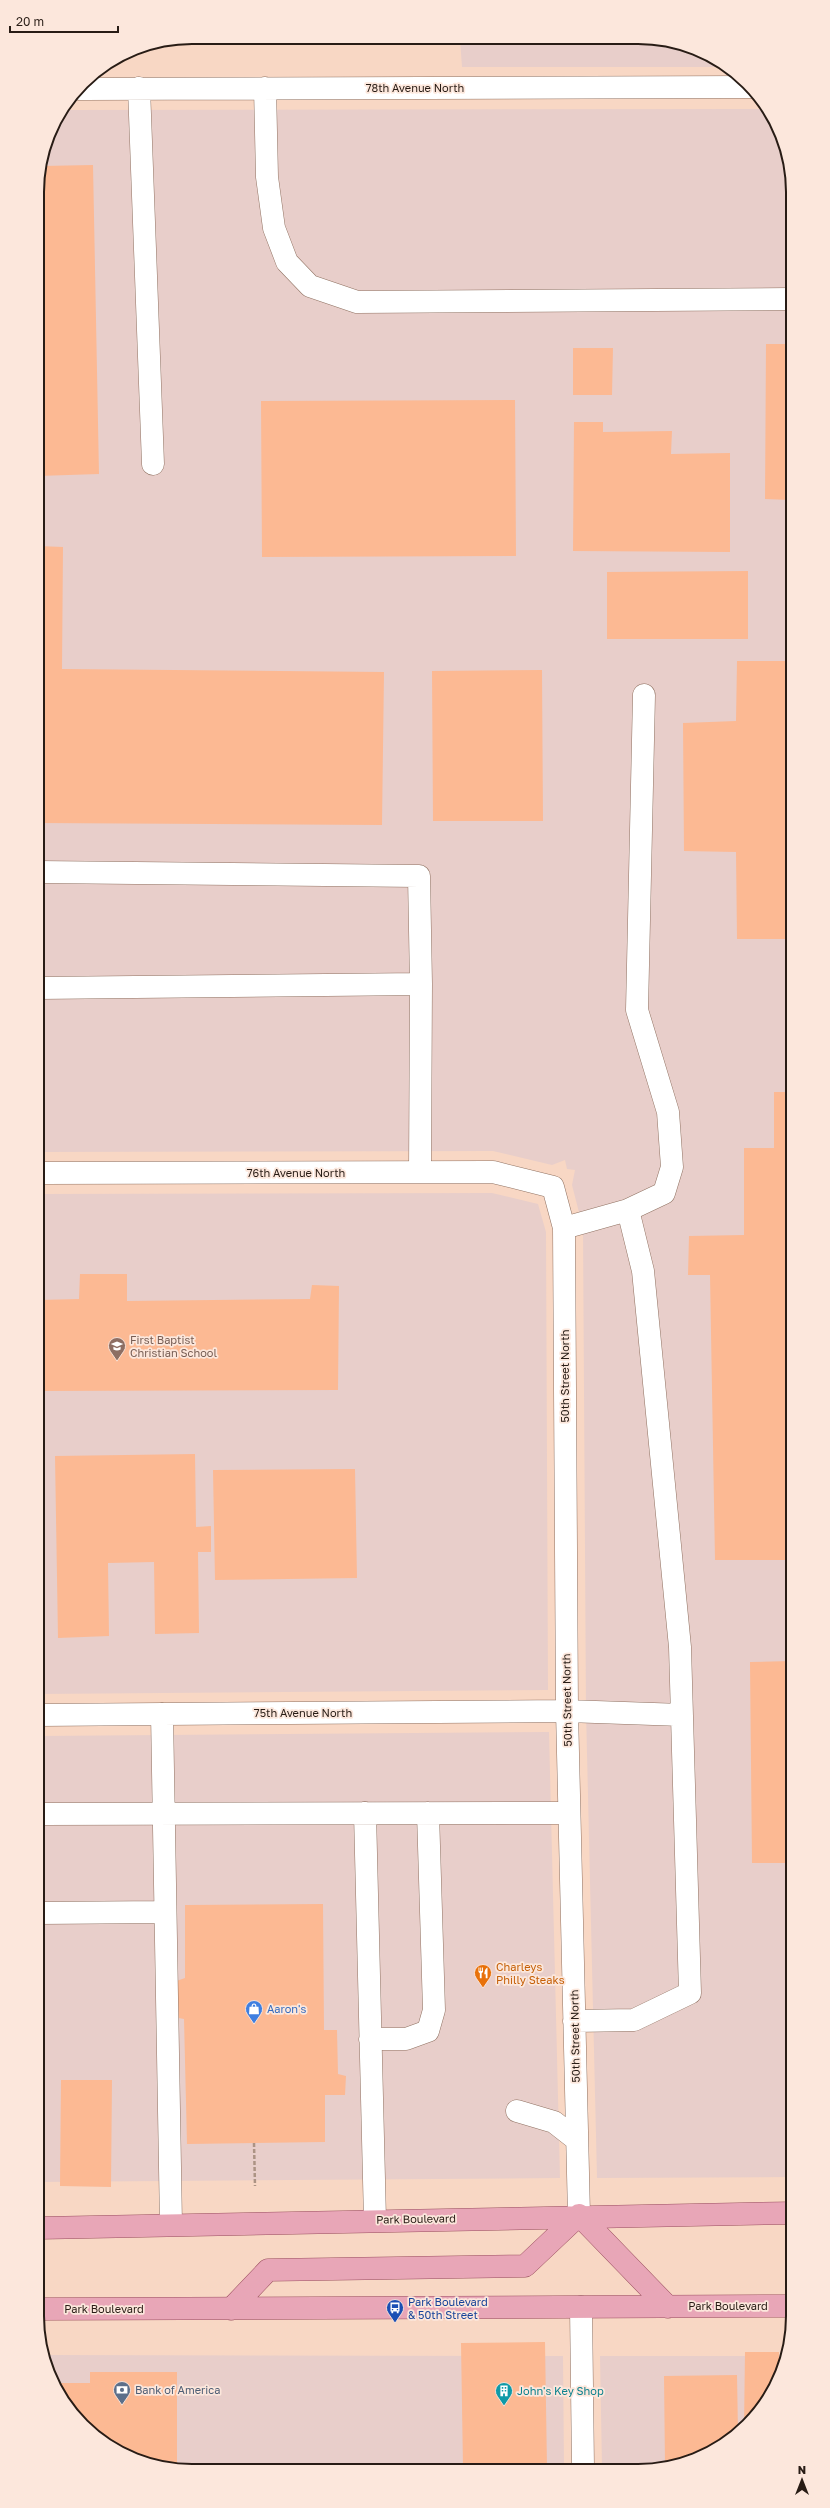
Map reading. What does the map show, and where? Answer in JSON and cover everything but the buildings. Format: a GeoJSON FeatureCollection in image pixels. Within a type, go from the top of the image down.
{"type":"FeatureCollection","features":[{"type":"Feature","properties":{"kind":"main road","name":"Park Boulevard"},"geometry":{"type":"LineString","coordinates":[[44,2228],[579,2215],[786,2213]]}},
{"type":"Feature","properties":{"kind":"main road"},"geometry":{"type":"LineString","coordinates":[[231,2309],[268,2270],[525,2266],[579,2215],[668,2307]]}},
{"type":"Feature","properties":{"kind":"main road","name":"Park Boulevard"},"geometry":{"type":"LineString","coordinates":[[44,2309],[786,2306]]}},
{"type":"Feature","properties":{"kind":"street","name":"78th Avenue North"},"geometry":{"type":"LineString","coordinates":[[86,89],[743,87]]}},
{"type":"Feature","properties":{"kind":"street"},"geometry":{"type":"LineString","coordinates":[[139,88],[153,464]]}},
{"type":"Feature","properties":{"kind":"street"},"geometry":{"type":"LineString","coordinates":[[265,88],[267,177],[274,228],[287,262],[310,286],[357,302],[786,299]]}},
{"type":"Feature","properties":{"kind":"street"},"geometry":{"type":"LineString","coordinates":[[564,1228],[628,1210],[664,1192],[672,1167],[668,1112],[637,1010],[644,695]]}},
{"type":"Feature","properties":{"kind":"street"},"geometry":{"type":"LineString","coordinates":[[44,872],[419,876],[422,984],[420,1172]]}},
{"type":"Feature","properties":{"kind":"street"},"geometry":{"type":"LineString","coordinates":[[44,988],[422,984]]}},
{"type":"Feature","properties":{"kind":"street","name":"76th Avenue North"},"geometry":{"type":"LineString","coordinates":[[44,1173],[493,1172],[553,1186]]}},
{"type":"Feature","properties":{"kind":"street","name":"50th Street North"},"geometry":{"type":"LineString","coordinates":[[553,1186],[564,1228],[567,1711],[579,2215]]}},
{"type":"Feature","properties":{"kind":"street"},"geometry":{"type":"LineString","coordinates":[[574,2021],[634,2020],[690,1993],[680,1647],[657,1394],[644,1271],[628,1210]]}},
{"type":"Feature","properties":{"kind":"street","name":"75th Avenue North"},"geometry":{"type":"LineString","coordinates":[[44,1715],[567,1711],[682,1715]]}},
{"type":"Feature","properties":{"kind":"street"},"geometry":{"type":"LineString","coordinates":[[162,1714],[171,2224]]}},
{"type":"Feature","properties":{"kind":"street"},"geometry":{"type":"LineString","coordinates":[[365,1813],[375,2220]]}},
{"type":"Feature","properties":{"kind":"street"},"geometry":{"type":"LineString","coordinates":[[370,2038],[406,2039],[428,2031],[434,2010],[428,1813]]}},
{"type":"Feature","properties":{"kind":"street"},"geometry":{"type":"LineString","coordinates":[[44,1814],[569,1813]]}},
{"type":"Feature","properties":{"kind":"street"},"geometry":{"type":"LineString","coordinates":[[44,1914],[166,1912]]}},
{"type":"Feature","properties":{"kind":"street"},"geometry":{"type":"LineString","coordinates":[[517,2111],[554,2122],[577,2140]]}},
{"type":"Feature","properties":{"kind":"street"},"geometry":{"type":"LineString","coordinates":[[581,2307],[583,2464]]}},
{"type":"Feature","properties":{"kind":"path"},"geometry":{"type":"LineString","coordinates":[[254,2143],[255,2186]]}},
{"type":"Feature","properties":{"kind":"shaded area"},"geometry":{"type":"Polygon","coordinates":[[[460,44],[647,44],[676,49],[694,55],[717,67],[462,67],[460,44]]]}},
{"type":"Feature","properties":{"kind":"shaded area"},"geometry":{"type":"Polygon","coordinates":[[[760,109],[775,136],[781,154],[786,183],[786,2177],[597,2178],[586,1711],[583,1228],[572,1185],[575,1170],[567,1169],[565,1160],[552,1165],[493,1151],[44,1152],[44,183],[49,154],[55,136],[69,110],[760,109]]]}},
{"type":"Feature","properties":{"kind":"shaded area"},"geometry":{"type":"Polygon","coordinates":[[[492,1193],[538,1204],[546,1232],[548,1690],[44,1694],[44,1194],[492,1193]]]}},
{"type":"Feature","properties":{"kind":"shaded area"},"geometry":{"type":"Polygon","coordinates":[[[549,1732],[560,2178],[44,2182],[44,1736],[549,1732]]]}},
{"type":"Feature","properties":{"kind":"shaded area"},"geometry":{"type":"Polygon","coordinates":[[[49,2355],[563,2356],[564,2464],[183,2464],[154,2459],[127,2449],[110,2439],[87,2421],[64,2390],[55,2372],[49,2355]]]}},
{"type":"Feature","properties":{"kind":"shaded area"},"geometry":{"type":"Polygon","coordinates":[[[600,2356],[780,2356],[771,2381],[755,2406],[743,2421],[712,2444],[694,2453],[657,2463],[602,2464],[600,2356]]]}},
{"type":"Feature","properties":{"kind":"place","name":"First Baptist Christian School"},"geometry":{"type":"Point","coordinates":[117,1361]}},
{"type":"Feature","properties":{"kind":"place","name":"Charleys Philly Steaks"},"geometry":{"type":"Point","coordinates":[483,1988]}},
{"type":"Feature","properties":{"kind":"place","name":"Aaron's"},"geometry":{"type":"Point","coordinates":[254,2024]}},
{"type":"Feature","properties":{"kind":"place","name":"Park Boulevard & 50th Street"},"geometry":{"type":"Point","coordinates":[395,2323]}},
{"type":"Feature","properties":{"kind":"place","name":"Bank of America"},"geometry":{"type":"Point","coordinates":[122,2405]}},
{"type":"Feature","properties":{"kind":"place","name":"John's Key Shop"},"geometry":{"type":"Point","coordinates":[504,2406]}}]}
